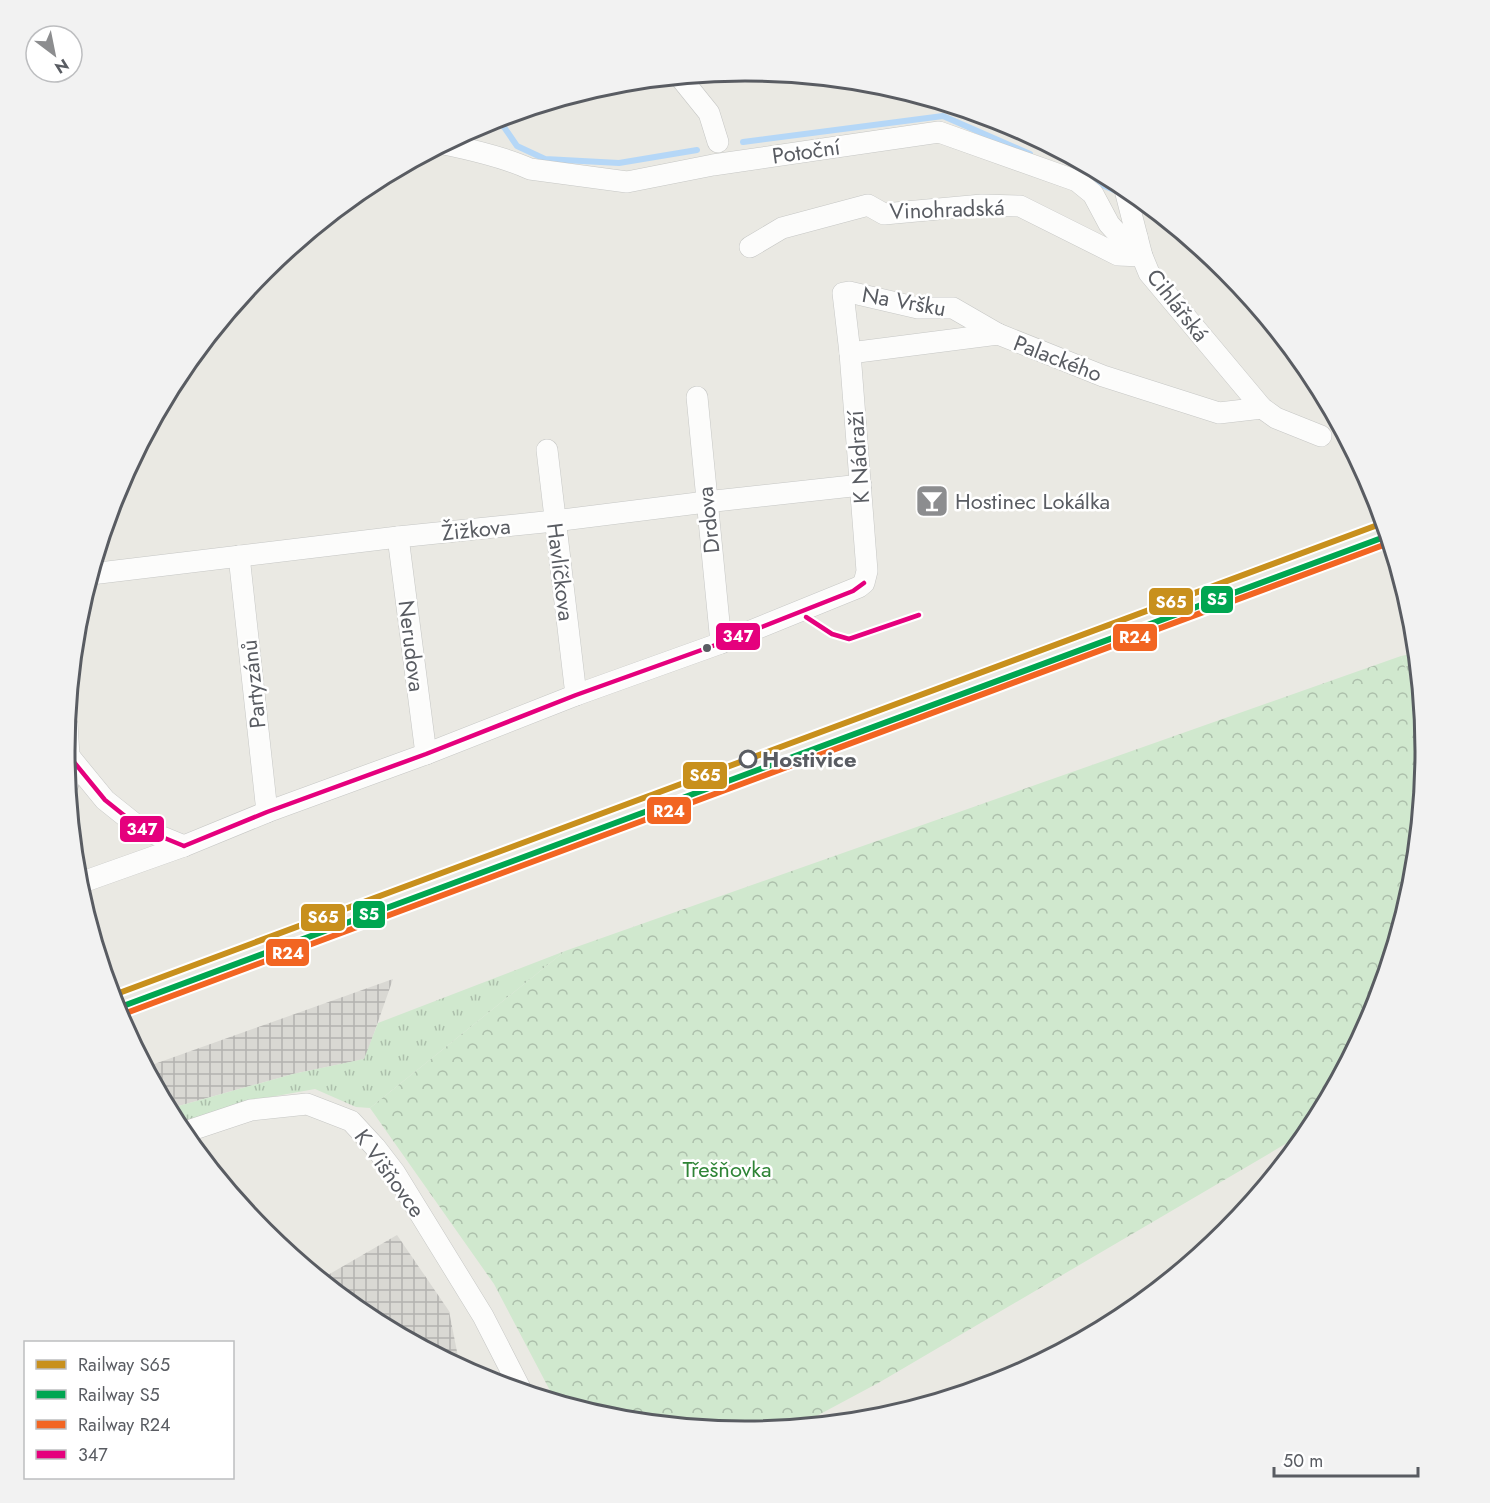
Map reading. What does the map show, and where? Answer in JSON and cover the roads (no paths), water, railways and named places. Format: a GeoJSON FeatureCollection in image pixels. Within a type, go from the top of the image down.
{"type":"FeatureCollection","features":[{"type":"Feature","properties":{"kind":"street"},"geometry":{"type":"LineString","coordinates":[[686,84],[709,112],[718,142]]}},
{"type":"Feature","properties":{"kind":"street","name":"Potoční"},"geometry":{"type":"LineString","coordinates":[[458,147],[518,163],[530,169],[627,182],[713,165],[939,132],[1077,181],[1093,194],[1109,224],[1119,235],[1140,247]]}},
{"type":"Feature","properties":{"kind":"street","name":"Cihlářská"},"geometry":{"type":"LineString","coordinates":[[1128,202],[1149,273],[1262,408]]}},
{"type":"Feature","properties":{"kind":"street","name":"Vinohradská"},"geometry":{"type":"LineString","coordinates":[[750,247],[782,228],[868,205],[884,214],[982,205],[1020,206],[1119,255],[1140,247]]}},
{"type":"Feature","properties":{"kind":"street","name":"Na Vršku"},"geometry":{"type":"LineString","coordinates":[[848,330],[843,293],[849,292],[918,308],[953,308],[998,334]]}},
{"type":"Feature","properties":{"kind":"street","name":"K Nádraží"},"geometry":{"type":"LineString","coordinates":[[721,643],[852,591],[864,583],[867,572],[848,330]]}},
{"type":"Feature","properties":{"kind":"street","name":"Palackého"},"geometry":{"type":"LineString","coordinates":[[850,353],[998,334],[1103,376],[1219,413],[1262,408]]}},
{"type":"Feature","properties":{"kind":"street","name":"Drdova"},"geometry":{"type":"LineString","coordinates":[[697,397],[721,643]]}},
{"type":"Feature","properties":{"kind":"street"},"geometry":{"type":"LineString","coordinates":[[1262,408],[1276,418],[1321,436]]}},
{"type":"Feature","properties":{"kind":"street","name":"Havlíčkova"},"geometry":{"type":"LineString","coordinates":[[547,450],[576,695]]}},
{"type":"Feature","properties":{"kind":"street","name":"Žižkova"},"geometry":{"type":"LineString","coordinates":[[100,573],[861,485]]}},
{"type":"Feature","properties":{"kind":"street","name":"Nerudova"},"geometry":{"type":"LineString","coordinates":[[398,537],[426,754]]}},
{"type":"Feature","properties":{"kind":"street","name":"Partyzánů"},"geometry":{"type":"LineString","coordinates":[[239,556],[267,813]]}},
{"type":"Feature","properties":{"kind":"street"},"geometry":{"type":"LineString","coordinates":[[88,880],[426,754],[576,695],[721,643]]}},
{"type":"Feature","properties":{"kind":"street"},"geometry":{"type":"LineString","coordinates":[[75,764],[105,800],[140,828],[183,846]]}},
{"type":"Feature","properties":{"kind":"street","name":"K Višňovce"},"geometry":{"type":"LineString","coordinates":[[192,1130],[250,1110],[307,1104],[351,1120],[395,1173],[483,1316],[516,1381]]}},
{"type":"Feature","properties":{"kind":"waterway"},"geometry":{"type":"LineString","coordinates":[[743,142],[943,116],[1030,154]]}},
{"type":"Feature","properties":{"kind":"waterway"},"geometry":{"type":"LineString","coordinates":[[504,127],[517,146],[545,159],[619,163],[697,150]]}},
{"type":"Feature","properties":{"kind":"waterway"},"geometry":{"type":"LineString","coordinates":[[1086,178],[1103,185]]}},
{"type":"Feature","properties":{"kind":"rail line","name":"S65"},"geometry":{"type":"LineString","coordinates":[[120,993],[1375,526]]}},
{"type":"Feature","properties":{"kind":"rail line","name":"S5"},"geometry":{"type":"LineString","coordinates":[[125,1005],[1380,539]]}},
{"type":"Feature","properties":{"kind":"rail line","name":"R24"},"geometry":{"type":"LineString","coordinates":[[128,1012],[1382,546]]}},
{"type":"Feature","properties":{"kind":"place","name":"Hostinec Lokálka"},"geometry":{"type":"Point","coordinates":[932,501]}},
{"type":"Feature","properties":{"kind":"place","name":"Hostivice"},"geometry":{"type":"Point","coordinates":[748,759]}},
{"type":"Feature","properties":{"kind":"park label","name":"Třešňovka"},"geometry":{"type":"Point","coordinates":[727,1169]}}]}
